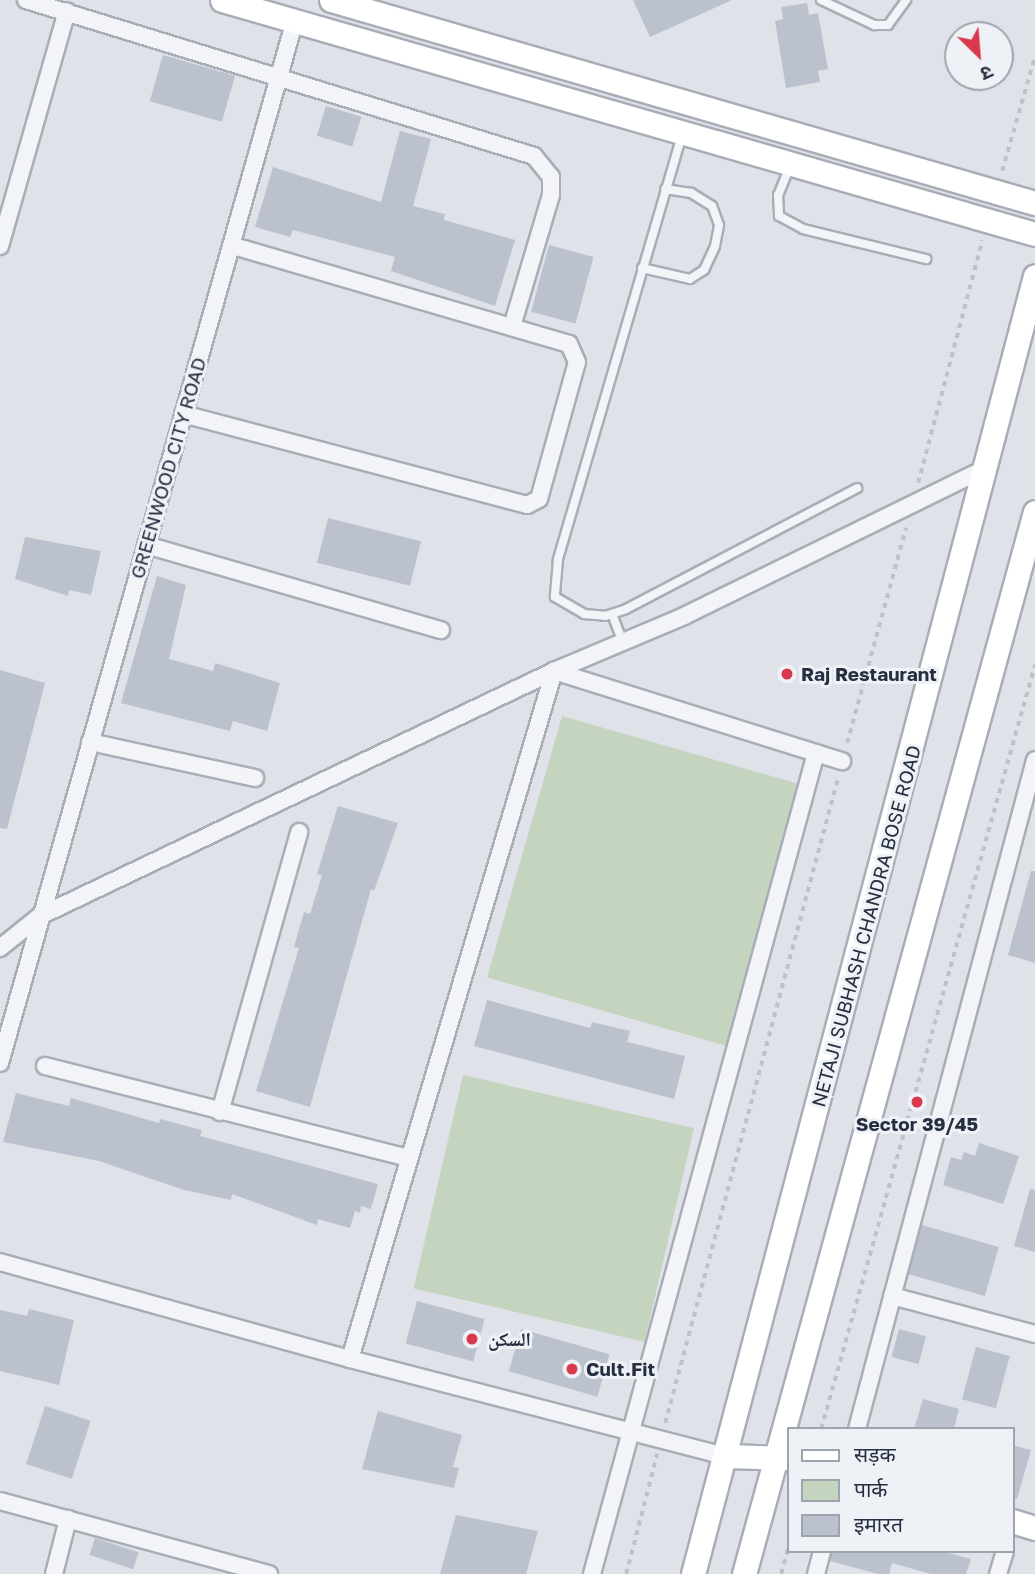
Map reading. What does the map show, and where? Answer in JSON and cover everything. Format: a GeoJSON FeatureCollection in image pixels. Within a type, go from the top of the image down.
{"type":"FeatureCollection","features":[{"type":"Feature","properties":{"kind":"main road"},"geometry":{"type":"LineString","coordinates":[[222,0],[1035,234]]}},
{"type":"Feature","properties":{"kind":"main road"},"geometry":{"type":"LineString","coordinates":[[331,0],[1035,202]]}},
{"type":"Feature","properties":{"kind":"main road","name":"NETAJI SUBHASH CHANDRA BOSE ROAD"},"geometry":{"type":"LineString","coordinates":[[693,1574],[1035,276]]}},
{"type":"Feature","properties":{"kind":"main road"},"geometry":{"type":"LineString","coordinates":[[791,1427],[1035,512]]}},
{"type":"Feature","properties":{"kind":"main road"},"geometry":{"type":"LineString","coordinates":[[726,1456],[783,1457],[744,1574]]}},
{"type":"Feature","properties":{"kind":"main road"},"geometry":{"type":"LineString","coordinates":[[1014,1523],[1035,1528]]}},
{"type":"Feature","properties":{"kind":"street"},"geometry":{"type":"LineString","coordinates":[[26,0],[279,75],[534,156],[545,164],[551,177],[551,195],[512,327]]}},
{"type":"Feature","properties":{"kind":"street"},"geometry":{"type":"LineString","coordinates":[[0,247],[4,217],[67,11]]}},
{"type":"Feature","properties":{"kind":"street","name":"GREENWOOD CITY ROAD"},"geometry":{"type":"LineString","coordinates":[[0,1063],[295,20]]}},
{"type":"Feature","properties":{"kind":"street"},"geometry":{"type":"LineString","coordinates":[[183,414],[534,503],[576,362],[569,344],[231,245]]}},
{"type":"Feature","properties":{"kind":"street"},"geometry":{"type":"LineString","coordinates":[[0,948],[40,916],[986,468]]}},
{"type":"Feature","properties":{"kind":"street"},"geometry":{"type":"LineString","coordinates":[[146,545],[441,631]]}},
{"type":"Feature","properties":{"kind":"street"},"geometry":{"type":"LineString","coordinates":[[554,671],[842,761]]}},
{"type":"Feature","properties":{"kind":"street"},"geometry":{"type":"LineString","coordinates":[[350,1359],[554,671]]}},
{"type":"Feature","properties":{"kind":"street"},"geometry":{"type":"LineString","coordinates":[[90,742],[255,778]]}},
{"type":"Feature","properties":{"kind":"street"},"geometry":{"type":"LineString","coordinates":[[592,1574],[816,754]]}},
{"type":"Feature","properties":{"kind":"street"},"geometry":{"type":"LineString","coordinates":[[858,1427],[1035,760]]}},
{"type":"Feature","properties":{"kind":"street"},"geometry":{"type":"LineString","coordinates":[[220,1112],[299,832]]}},
{"type":"Feature","properties":{"kind":"street"},"geometry":{"type":"LineString","coordinates":[[45,1066],[408,1158]]}},
{"type":"Feature","properties":{"kind":"street"},"geometry":{"type":"LineString","coordinates":[[0,1262],[350,1359],[726,1456]]}},
{"type":"Feature","properties":{"kind":"street"},"geometry":{"type":"LineString","coordinates":[[892,1296],[1035,1334]]}},
{"type":"Feature","properties":{"kind":"street"},"geometry":{"type":"LineString","coordinates":[[0,1501],[68,1519],[217,1567],[269,1574]]}},
{"type":"Feature","properties":{"kind":"street"},"geometry":{"type":"LineString","coordinates":[[54,1574],[68,1519]]}},
{"type":"Feature","properties":{"kind":"street"},"geometry":{"type":"LineString","coordinates":[[816,1574],[821,1553]]}},
{"type":"Feature","properties":{"kind":"street"},"geometry":{"type":"LineString","coordinates":[[998,1574],[1004,1553]]}},
{"type":"Feature","properties":{"kind":"lane"},"geometry":{"type":"LineString","coordinates":[[821,0],[874,25],[888,25],[906,0]]}},
{"type":"Feature","properties":{"kind":"lane"},"geometry":{"type":"LineString","coordinates":[[682,132],[554,584],[555,597],[561,605],[584,614],[612,614],[857,488]]}},
{"type":"Feature","properties":{"kind":"lane"},"geometry":{"type":"LineString","coordinates":[[791,164],[778,195],[779,216],[803,229],[926,259]]}},
{"type":"Feature","properties":{"kind":"lane"},"geometry":{"type":"LineString","coordinates":[[642,268],[690,279],[704,270],[715,246],[719,225],[712,205],[691,193],[665,189]]}},
{"type":"Feature","properties":{"kind":"lane"},"geometry":{"type":"LineString","coordinates":[[612,614],[623,642]]}},
{"type":"Feature","properties":{"kind":"path"},"geometry":{"type":"LineString","coordinates":[[996,191],[1035,56]]}},
{"type":"Feature","properties":{"kind":"path"},"geometry":{"type":"LineString","coordinates":[[626,1574],[978,254]]}},
{"type":"Feature","properties":{"kind":"path"},"geometry":{"type":"LineString","coordinates":[[822,1427],[1035,664]]}},
{"type":"Feature","properties":{"kind":"path"},"geometry":{"type":"LineString","coordinates":[[781,1574],[786,1553]]}},
{"type":"Feature","properties":{"kind":"green space"},"geometry":{"type":"Polygon","coordinates":[[[562,716],[802,785],[727,1046],[487,977],[562,716]]]}},
{"type":"Feature","properties":{"kind":"green space"},"geometry":{"type":"Polygon","coordinates":[[[463,1075],[694,1128],[645,1342],[414,1288],[463,1075]]]}},
{"type":"Feature","properties":{"kind":"building"},"geometry":{"type":"Polygon","coordinates":[[[633,0],[732,0],[650,37],[633,0]]]}},
{"type":"Feature","properties":{"kind":"building"},"geometry":{"type":"Polygon","coordinates":[[[807,3],[809,15],[818,13],[828,69],[818,71],[820,82],[786,88],[775,21],[783,19],[781,7],[807,3]]]}},
{"type":"Feature","properties":{"kind":"building"},"geometry":{"type":"Polygon","coordinates":[[[163,55],[235,76],[222,122],[150,101],[163,55]]]}},
{"type":"Feature","properties":{"kind":"building"},"geometry":{"type":"Polygon","coordinates":[[[326,106],[361,117],[352,146],[317,136],[326,106]]]}},
{"type":"Feature","properties":{"kind":"building"},"geometry":{"type":"Polygon","coordinates":[[[400,131],[431,139],[413,206],[445,214],[444,220],[515,240],[495,306],[391,271],[395,257],[293,230],[290,237],[255,227],[273,167],[381,202],[400,131]]]}},
{"type":"Feature","properties":{"kind":"building"},"geometry":{"type":"Polygon","coordinates":[[[549,245],[593,257],[576,324],[531,312],[549,245]]]}},
{"type":"Feature","properties":{"kind":"building"},"geometry":{"type":"Polygon","coordinates":[[[328,518],[421,541],[410,586],[317,563],[328,518]]]}},
{"type":"Feature","properties":{"kind":"building"},"geometry":{"type":"Polygon","coordinates":[[[25,537],[101,551],[91,595],[69,590],[68,596],[15,579],[25,537]]]}},
{"type":"Feature","properties":{"kind":"building"},"geometry":{"type":"Polygon","coordinates":[[[157,576],[186,585],[169,659],[213,671],[215,663],[280,683],[267,731],[233,721],[230,731],[121,703],[157,576]]]}},
{"type":"Feature","properties":{"kind":"building"},"geometry":{"type":"Polygon","coordinates":[[[0,670],[45,683],[7,829],[0,828],[0,670]]]}},
{"type":"Feature","properties":{"kind":"building"},"geometry":{"type":"Polygon","coordinates":[[[338,806],[398,823],[374,891],[371,889],[310,1107],[256,1091],[299,948],[294,947],[304,912],[310,914],[322,875],[317,874],[338,806]]]}},
{"type":"Feature","properties":{"kind":"building"},"geometry":{"type":"Polygon","coordinates":[[[1031,871],[1035,871],[1035,963],[1008,955],[1031,871]]]}},
{"type":"Feature","properties":{"kind":"building"},"geometry":{"type":"Polygon","coordinates":[[[487,1000],[590,1028],[592,1022],[630,1031],[627,1042],[685,1056],[674,1099],[474,1046],[487,1000]]]}},
{"type":"Feature","properties":{"kind":"building"},"geometry":{"type":"Polygon","coordinates":[[[16,1093],[69,1106],[71,1098],[159,1123],[160,1119],[202,1130],[200,1136],[378,1184],[371,1209],[361,1206],[360,1213],[355,1211],[350,1228],[318,1219],[317,1225],[232,1194],[231,1200],[184,1190],[99,1161],[3,1142],[16,1093]]]}},
{"type":"Feature","properties":{"kind":"building"},"geometry":{"type":"Polygon","coordinates":[[[979,1143],[1019,1156],[1003,1204],[943,1185],[951,1157],[961,1160],[964,1152],[975,1156],[979,1143]]]}},
{"type":"Feature","properties":{"kind":"building"},"geometry":{"type":"Polygon","coordinates":[[[1030,1189],[1035,1190],[1035,1252],[1014,1246],[1030,1189]]]}},
{"type":"Feature","properties":{"kind":"building"},"geometry":{"type":"Polygon","coordinates":[[[922,1225],[999,1247],[985,1296],[908,1274],[922,1225]]]}},
{"type":"Feature","properties":{"kind":"building"},"geometry":{"type":"Polygon","coordinates":[[[417,1301],[485,1319],[473,1362],[406,1344],[417,1301]]]}},
{"type":"Feature","properties":{"kind":"building"},"geometry":{"type":"Polygon","coordinates":[[[29,1309],[74,1320],[59,1385],[0,1371],[0,1310],[27,1316],[29,1309]]]}},
{"type":"Feature","properties":{"kind":"building"},"geometry":{"type":"Polygon","coordinates":[[[521,1329],[609,1354],[597,1397],[509,1371],[521,1329]]]}},
{"type":"Feature","properties":{"kind":"building"},"geometry":{"type":"Polygon","coordinates":[[[899,1329],[926,1336],[919,1364],[891,1357],[899,1329]]]}},
{"type":"Feature","properties":{"kind":"building"},"geometry":{"type":"Polygon","coordinates":[[[976,1347],[1010,1356],[996,1408],[962,1399],[976,1347]]]}},
{"type":"Feature","properties":{"kind":"building"},"geometry":{"type":"Polygon","coordinates":[[[923,1399],[959,1409],[954,1427],[915,1427],[923,1399]]]}},
{"type":"Feature","properties":{"kind":"building"},"geometry":{"type":"Polygon","coordinates":[[[45,1406],[91,1421],[72,1479],[26,1464],[45,1406]]]}},
{"type":"Feature","properties":{"kind":"building"},"geometry":{"type":"Polygon","coordinates":[[[378,1411],[462,1435],[453,1467],[459,1468],[454,1488],[362,1469],[378,1411]]]}},
{"type":"Feature","properties":{"kind":"building"},"geometry":{"type":"Polygon","coordinates":[[[1014,1446],[1031,1450],[1017,1499],[1014,1498],[1014,1446]]]}},
{"type":"Feature","properties":{"kind":"building"},"geometry":{"type":"Polygon","coordinates":[[[456,1515],[538,1531],[526,1574],[440,1574],[456,1515]]]}},
{"type":"Feature","properties":{"kind":"building"},"geometry":{"type":"Polygon","coordinates":[[[95,1538],[139,1552],[133,1569],[89,1555],[95,1538]]]}},
{"type":"Feature","properties":{"kind":"building"},"geometry":{"type":"Polygon","coordinates":[[[832,1553],[948,1553],[971,1559],[966,1574],[931,1574],[892,1563],[889,1574],[878,1574],[830,1561],[832,1553]]]}},
{"type":"Feature","properties":{"kind":"place","name":"Raj Restaurant"},"geometry":{"type":"Point","coordinates":[787,674]}},
{"type":"Feature","properties":{"kind":"place","name":"Sector 39/45"},"geometry":{"type":"Point","coordinates":[917,1102]}},
{"type":"Feature","properties":{"kind":"place","name":"السكن"},"geometry":{"type":"Point","coordinates":[472,1339]}},
{"type":"Feature","properties":{"kind":"place","name":"Cult.Fit"},"geometry":{"type":"Point","coordinates":[572,1369]}}]}
